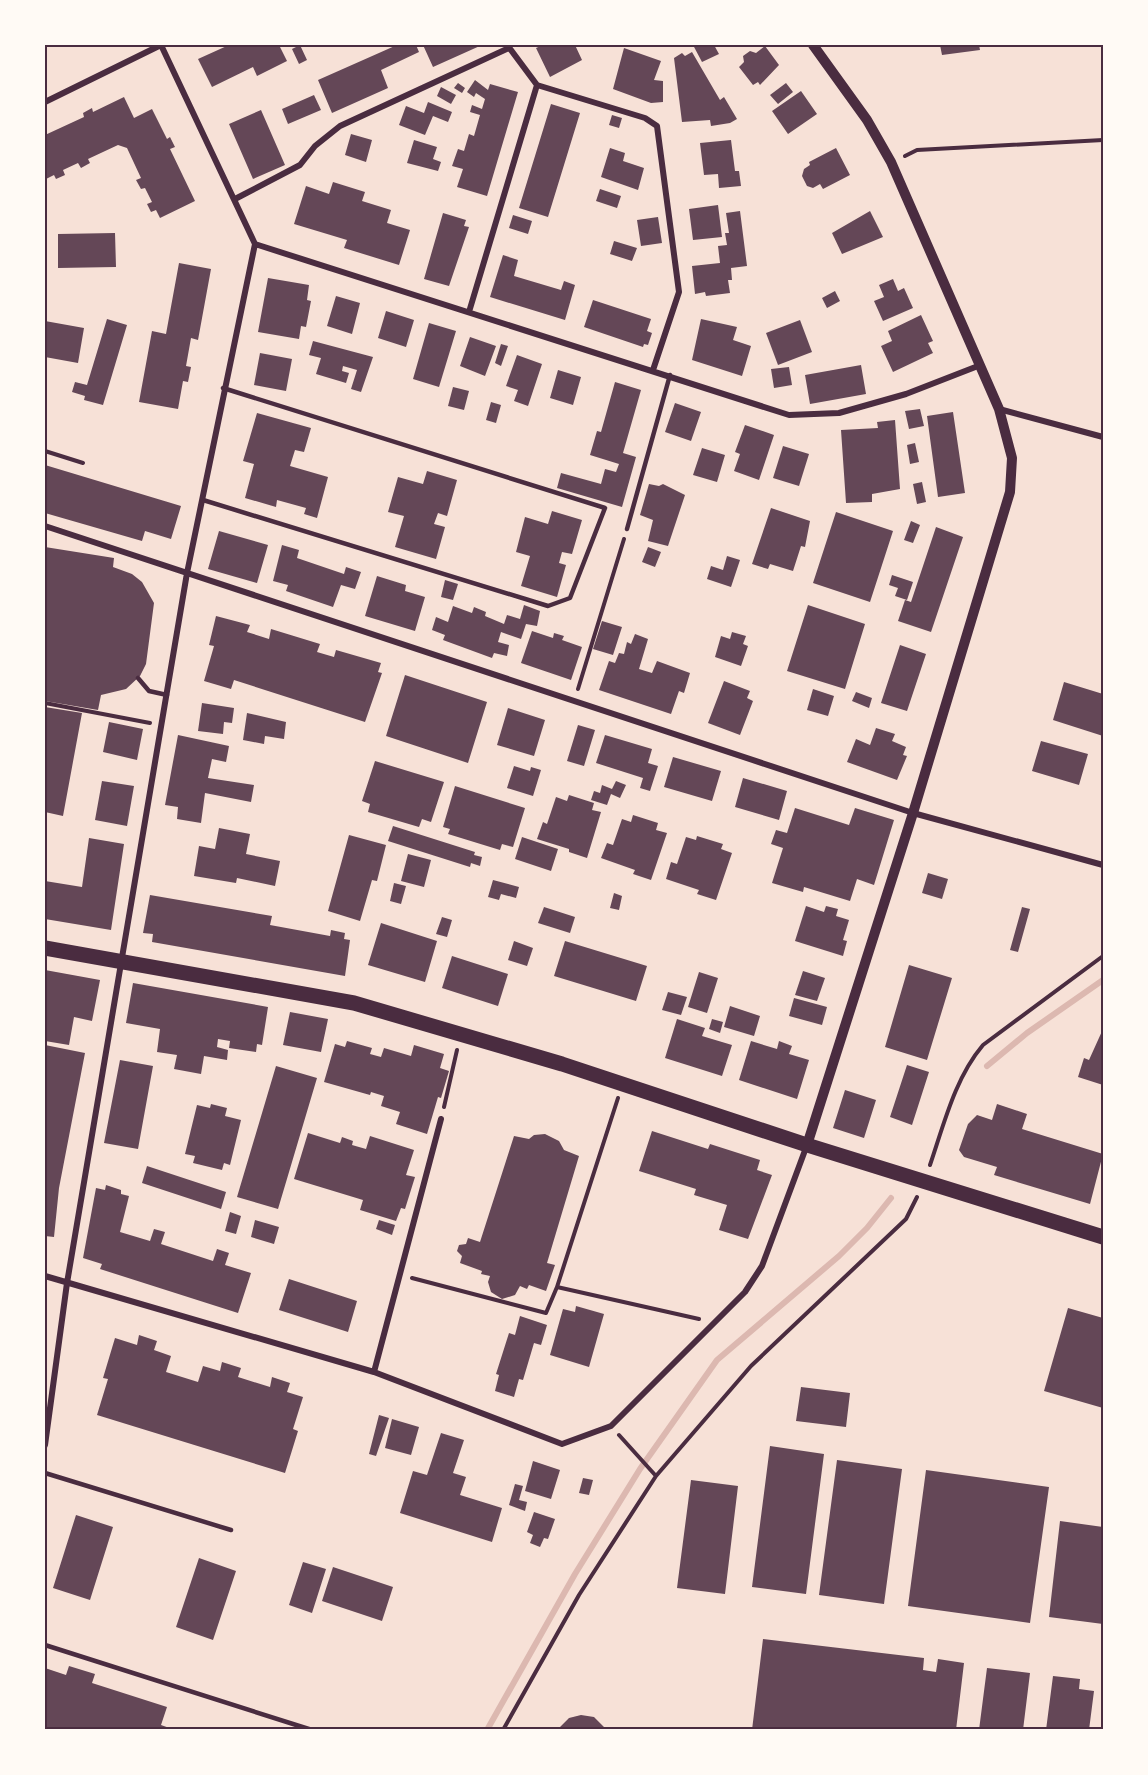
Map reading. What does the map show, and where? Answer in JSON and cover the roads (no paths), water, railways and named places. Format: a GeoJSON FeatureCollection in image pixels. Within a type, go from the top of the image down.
{"type":"FeatureCollection","features":[{"type":"Feature","properties":{"kind":"main road"},"geometry":{"type":"LineString","coordinates":[[45,948],[354,1003],[623,1083],[807,1145],[1103,1237]]}},
{"type":"Feature","properties":{"kind":"street"},"geometry":{"type":"LineString","coordinates":[[45,102],[161,45],[255,243],[223,388],[187,573],[67,1283],[45,1445]]}},
{"type":"Feature","properties":{"kind":"street"},"geometry":{"type":"LineString","coordinates":[[45,1276],[374,1372],[562,1444],[611,1426],[745,1292],[762,1266],[807,1145],[913,813],[1010,492],[1012,458],[999,409],[978,366],[891,162],[867,120],[813,45]]}},
{"type":"Feature","properties":{"kind":"street"},"geometry":{"type":"LineString","coordinates":[[235,199],[300,165],[315,146],[340,126],[509,47],[537,85],[645,118],[657,126],[679,292],[653,370]]}},
{"type":"Feature","properties":{"kind":"street"},"geometry":{"type":"LineString","coordinates":[[469,312],[537,85]]}},
{"type":"Feature","properties":{"kind":"street"},"geometry":{"type":"LineString","coordinates":[[255,243],[669,375],[789,416],[839,413],[906,394],[978,366]]}},
{"type":"Feature","properties":{"kind":"street"},"geometry":{"type":"LineString","coordinates":[[999,409],[1103,437]]}},
{"type":"Feature","properties":{"kind":"street"},"geometry":{"type":"LineString","coordinates":[[45,526],[574,703],[913,813],[1103,865]]}},
{"type":"Feature","properties":{"kind":"street"},"geometry":{"type":"LineString","coordinates":[[374,1372],[441,1119]]}},
{"type":"Feature","properties":{"kind":"lane"},"geometry":{"type":"LineString","coordinates":[[627,529],[669,375]]}},
{"type":"Feature","properties":{"kind":"lane"},"geometry":{"type":"LineString","coordinates":[[203,500],[548,606],[570,598],[604,508],[223,388]]}},
{"type":"Feature","properties":{"kind":"lane"},"geometry":{"type":"LineString","coordinates":[[138,678],[149,691],[167,695]]}},
{"type":"Feature","properties":{"kind":"lane"},"geometry":{"type":"LineString","coordinates":[[45,1473],[231,1530]]}},
{"type":"Feature","properties":{"kind":"lane"},"geometry":{"type":"LineString","coordinates":[[45,1645],[312,1730]]}},
{"type":"Feature","properties":{"kind":"waterway"},"geometry":{"type":"LineString","coordinates":[[987,1066],[1027,1033],[1103,980]]}},
{"type":"Feature","properties":{"kind":"waterway"},"geometry":{"type":"LineString","coordinates":[[487,1730],[575,1574],[640,1469],[717,1360],[839,1256],[867,1228],[891,1198]]}}]}
